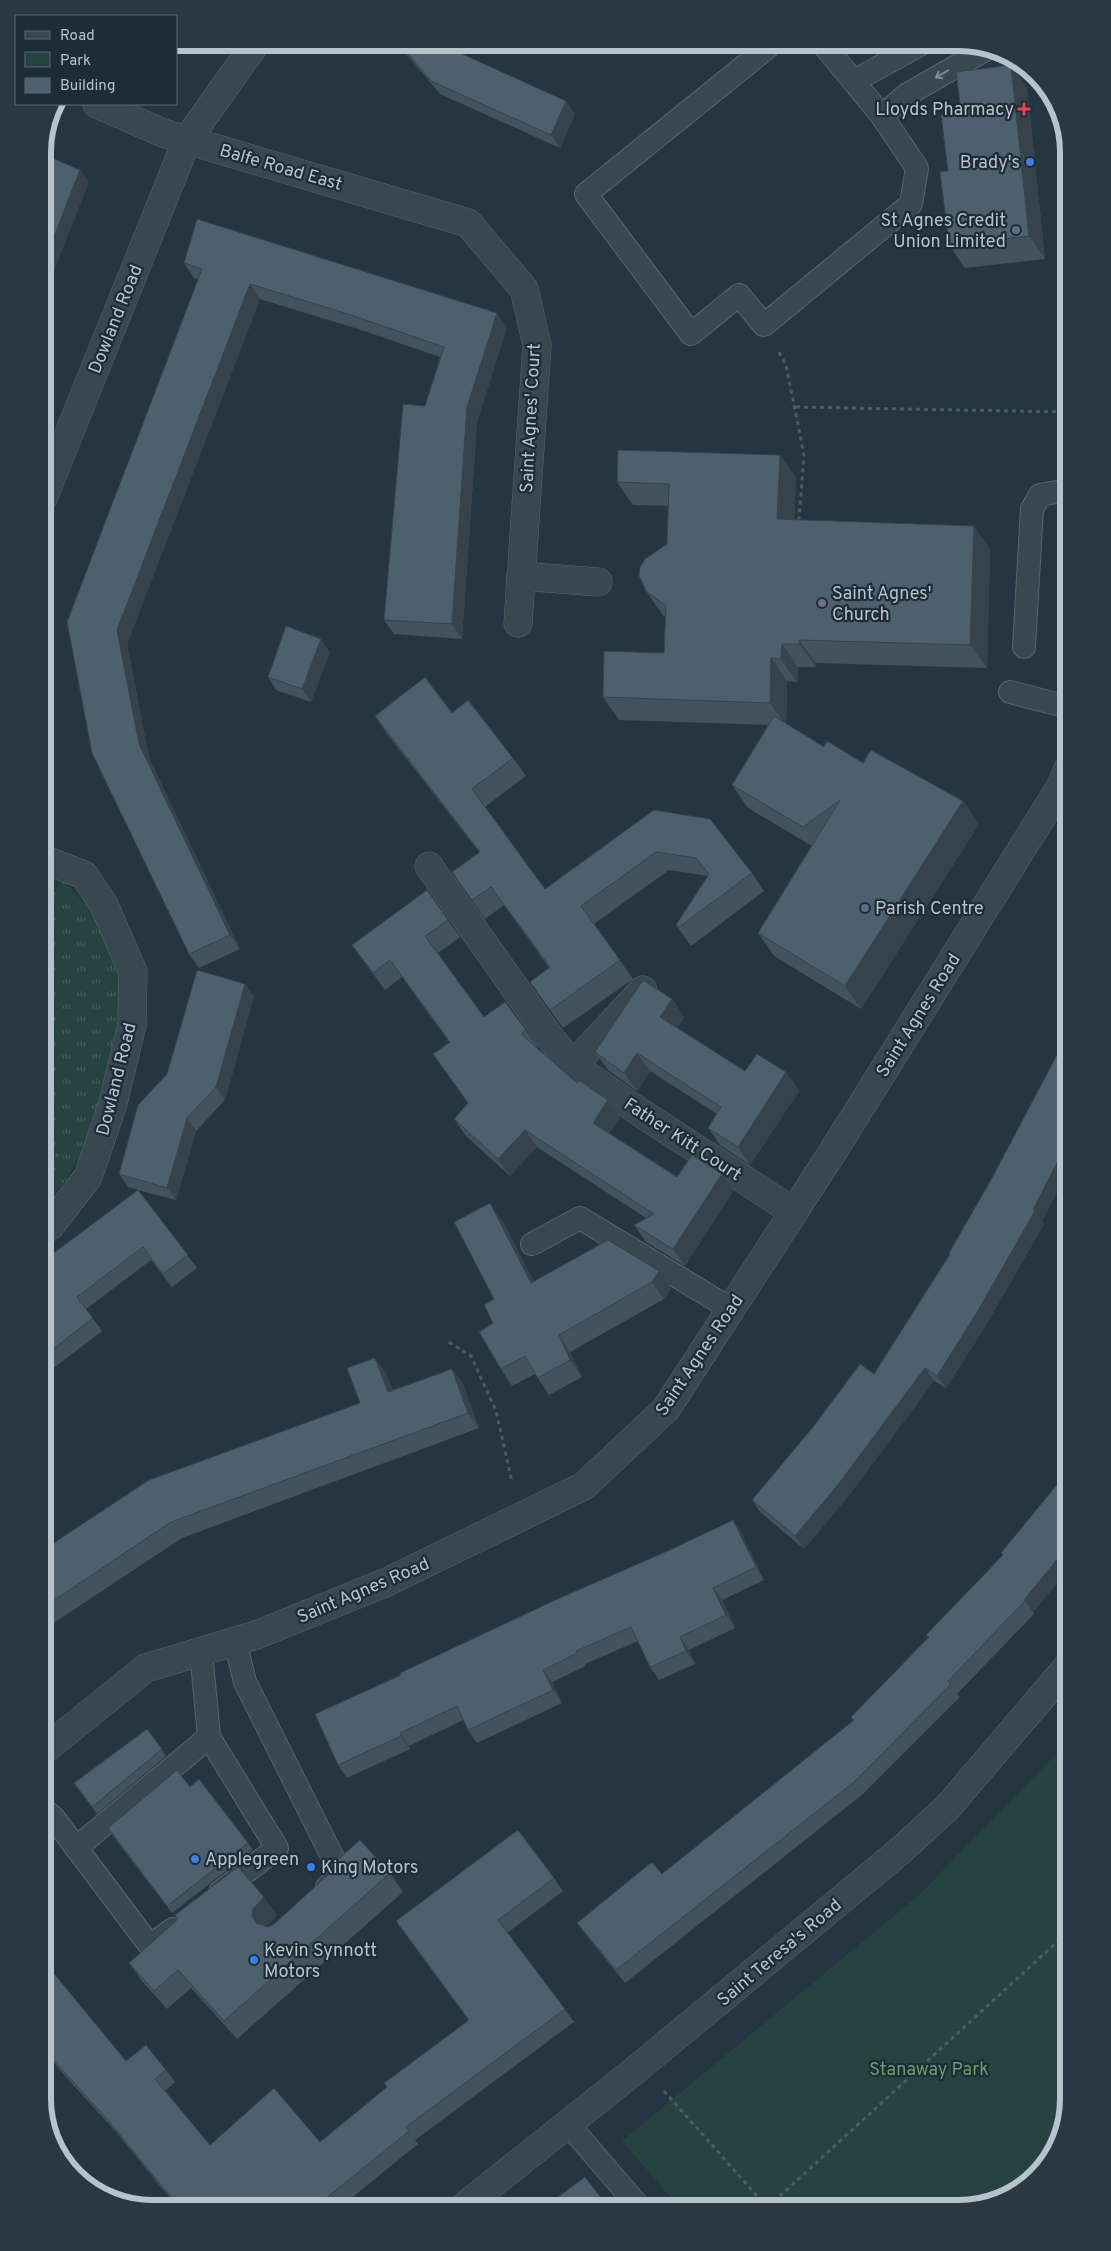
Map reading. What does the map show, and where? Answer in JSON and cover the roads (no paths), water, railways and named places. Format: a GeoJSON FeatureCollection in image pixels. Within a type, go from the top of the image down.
{"type":"FeatureCollection","features":[{"type":"Feature","properties":{"kind":"street","name":"Dowland Road"},"geometry":{"type":"LineString","coordinates":[[51,478],[187,140],[250,51]]}},
{"type":"Feature","properties":{"kind":"street","name":"Balfe Road East"},"geometry":{"type":"LineString","coordinates":[[99,105],[163,133],[468,223]]}},
{"type":"Feature","properties":{"kind":"street","name":"Saint Agnes' Court"},"geometry":{"type":"LineString","coordinates":[[468,223],[524,289],[536,345],[518,623]]}},
{"type":"Feature","properties":{"kind":"street"},"geometry":{"type":"LineString","coordinates":[[521,576],[598,582]]}},
{"type":"Feature","properties":{"kind":"street","name":"Saint Agnes Road"},"geometry":{"type":"LineString","coordinates":[[51,1744],[146,1668],[235,1641],[387,1582],[584,1486],[666,1409],[794,1212],[1060,786]]}},
{"type":"Feature","properties":{"kind":"street","name":"Dowland Road"},"geometry":{"type":"LineString","coordinates":[[51,862],[84,875],[104,905],[133,972],[132,1025],[113,1103],[88,1177],[51,1225]]}},
{"type":"Feature","properties":{"kind":"street","name":"Father Kitt Court"},"geometry":{"type":"LineString","coordinates":[[429,866],[454,905],[548,1035],[573,1065],[641,1113],[794,1212]]}},
{"type":"Feature","properties":{"kind":"street"},"geometry":{"type":"LineString","coordinates":[[573,1065],[643,990]]}},
{"type":"Feature","properties":{"kind":"street","name":"Saint Teresa's Road"},"geometry":{"type":"LineString","coordinates":[[472,2200],[568,2124],[900,1851],[947,1808],[1060,1675]]}},
{"type":"Feature","properties":{"kind":"lane"},"geometry":{"type":"LineString","coordinates":[[763,51],[586,194],[691,334],[739,295],[764,325],[911,204],[917,168],[882,116],[829,51]]}},
{"type":"Feature","properties":{"kind":"lane"},"geometry":{"type":"LineString","coordinates":[[854,82],[909,51]]}},
{"type":"Feature","properties":{"kind":"lane"},"geometry":{"type":"LineString","coordinates":[[882,116],[906,95],[979,53]]}},
{"type":"Feature","properties":{"kind":"lane"},"geometry":{"type":"LineString","coordinates":[[1024,647],[1032,509],[1040,495],[1060,491]]}},
{"type":"Feature","properties":{"kind":"lane"},"geometry":{"type":"LineString","coordinates":[[1010,692],[1060,705]]}},
{"type":"Feature","properties":{"kind":"lane"},"geometry":{"type":"LineString","coordinates":[[532,1244],[580,1218],[731,1309]]}},
{"type":"Feature","properties":{"kind":"lane"},"geometry":{"type":"LineString","coordinates":[[235,1641],[245,1682],[338,1868],[332,1883],[312,1901]]}},
{"type":"Feature","properties":{"kind":"lane"},"geometry":{"type":"LineString","coordinates":[[51,1816],[150,1946],[278,1848],[209,1737],[201,1651]]}},
{"type":"Feature","properties":{"kind":"lane"},"geometry":{"type":"LineString","coordinates":[[76,1848],[209,1737]]}},
{"type":"Feature","properties":{"kind":"lane"},"geometry":{"type":"LineString","coordinates":[[568,2124],[633,2200]]}},
{"type":"Feature","properties":{"kind":"place","name":"Lloyds Pharmacy"},"geometry":{"type":"Point","coordinates":[1024,109]}},
{"type":"Feature","properties":{"kind":"place","name":"Brady's"},"geometry":{"type":"Point","coordinates":[1030,162]}},
{"type":"Feature","properties":{"kind":"place","name":"St Agnes Credit Union Limited"},"geometry":{"type":"Point","coordinates":[1016,230]}},
{"type":"Feature","properties":{"kind":"place","name":"Saint Agnes' Church"},"geometry":{"type":"Point","coordinates":[822,603]}},
{"type":"Feature","properties":{"kind":"place","name":"Parish Centre"},"geometry":{"type":"Point","coordinates":[865,908]}},
{"type":"Feature","properties":{"kind":"place","name":"Applegreen"},"geometry":{"type":"Point","coordinates":[195,1859]}},
{"type":"Feature","properties":{"kind":"place","name":"King Motors"},"geometry":{"type":"Point","coordinates":[311,1867]}},
{"type":"Feature","properties":{"kind":"place","name":"Kevin Synnott Motors"},"geometry":{"type":"Point","coordinates":[254,1960]}},
{"type":"Feature","properties":{"kind":"park label","name":"Stanaway Park"},"geometry":{"type":"Point","coordinates":[929,2069]}}]}
